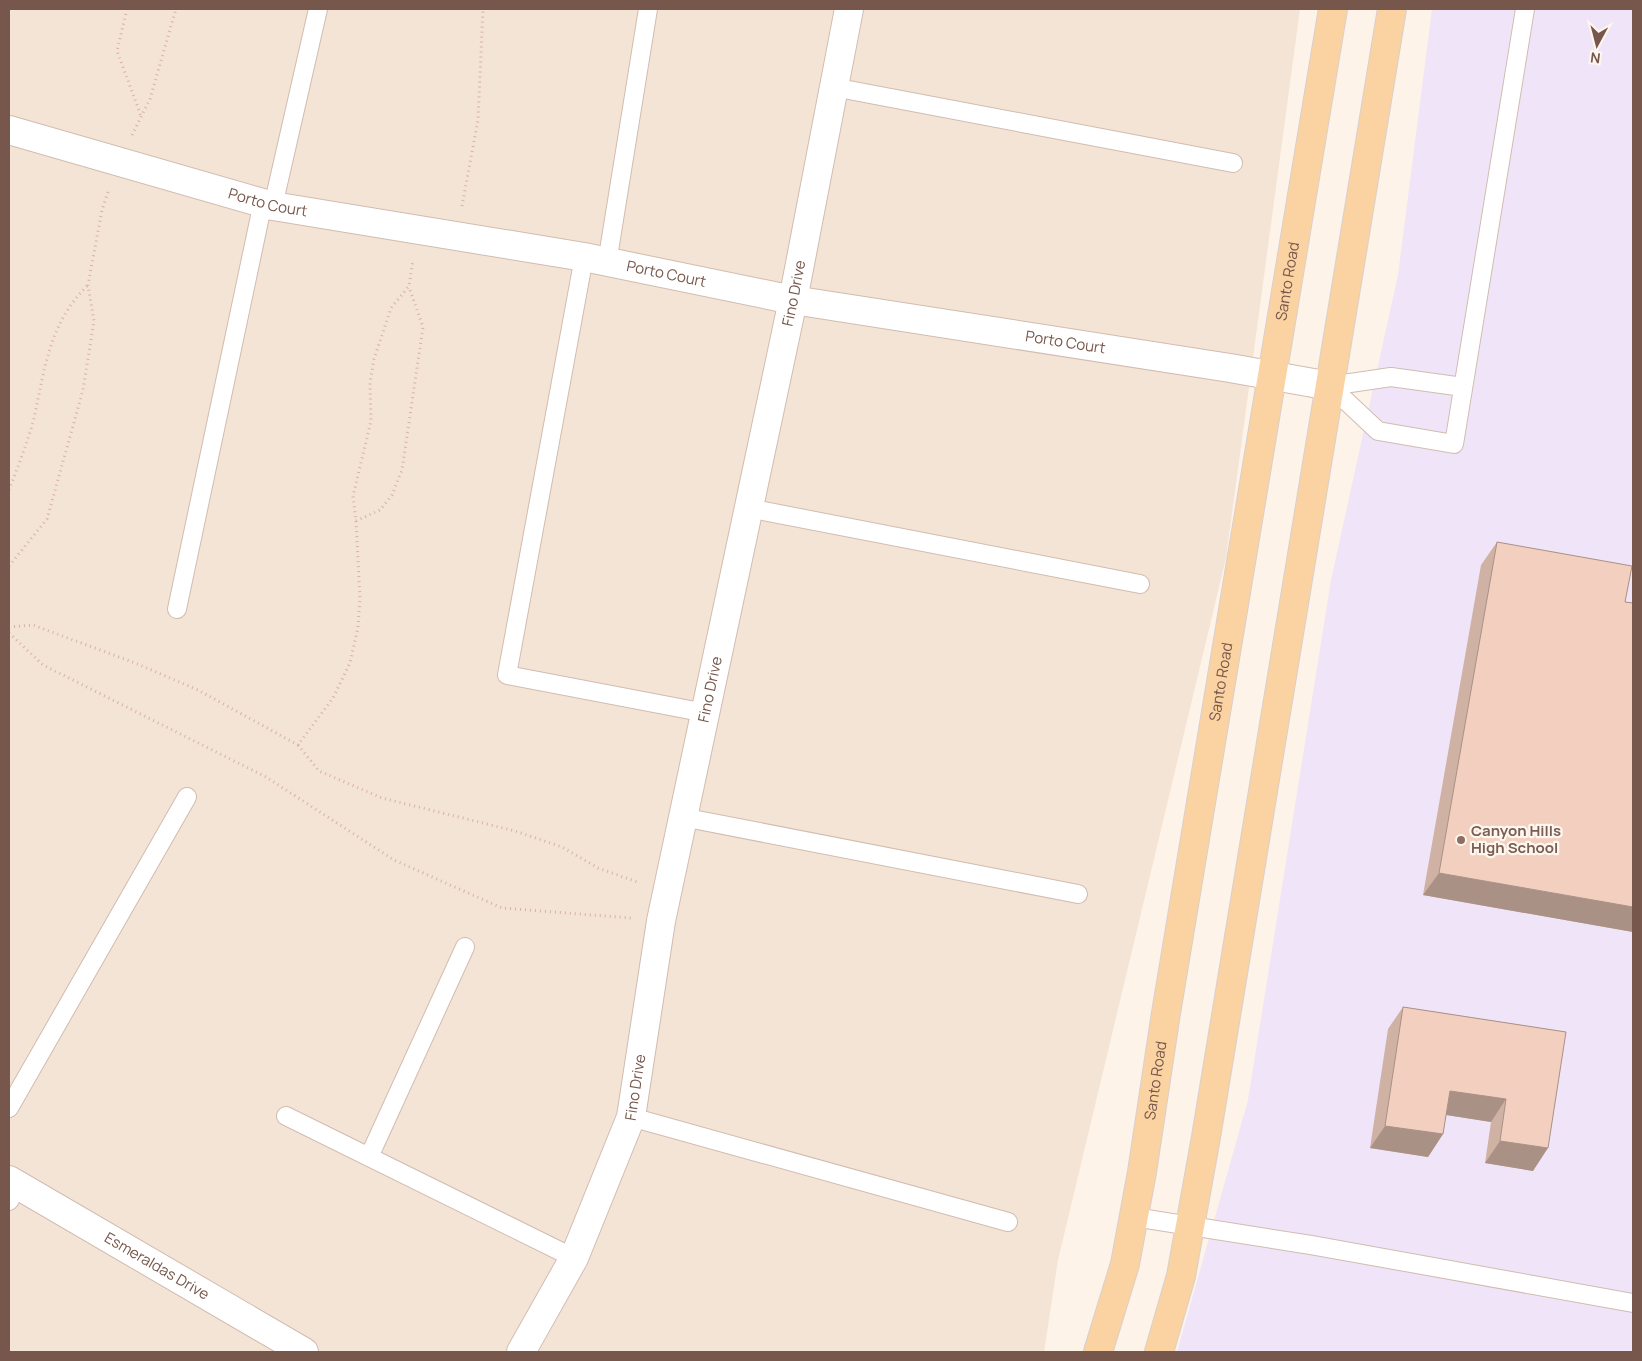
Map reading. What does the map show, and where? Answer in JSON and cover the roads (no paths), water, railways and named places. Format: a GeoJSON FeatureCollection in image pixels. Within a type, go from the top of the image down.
{"type":"FeatureCollection","features":[{"type":"Feature","properties":{"kind":"main road","name":"Santo Road"},"geometry":{"type":"LineString","coordinates":[[1098,1352],[1125,1264],[1134,1217],[1333,9]]}},
{"type":"Feature","properties":{"kind":"main road"},"geometry":{"type":"LineString","coordinates":[[1159,1352],[1181,1276],[1190,1225],[1392,9]]}},
{"type":"Feature","properties":{"kind":"street","name":"Fino Drive"},"geometry":{"type":"LineString","coordinates":[[521,1352],[574,1258],[631,1116],[661,921],[793,300],[849,9]]}},
{"type":"Feature","properties":{"kind":"street","name":"Porto Court"},"geometry":{"type":"LineString","coordinates":[[9,130],[268,204],[595,260],[793,300],[1272,374],[1330,386]]}},
{"type":"Feature","properties":{"kind":"street","name":"Esmeraldas Drive"},"geometry":{"type":"LineString","coordinates":[[12,1189],[291,1349]]}},
{"type":"Feature","properties":{"kind":"lane"},"geometry":{"type":"LineString","coordinates":[[177,609],[268,204],[318,9]]}},
{"type":"Feature","properties":{"kind":"lane"},"geometry":{"type":"LineString","coordinates":[[648,9],[507,675],[706,713]]}},
{"type":"Feature","properties":{"kind":"lane"},"geometry":{"type":"LineString","coordinates":[[1330,386],[1378,431],[1454,444],[1525,9]]}},
{"type":"Feature","properties":{"kind":"lane"},"geometry":{"type":"LineString","coordinates":[[833,86],[1233,163]]}},
{"type":"Feature","properties":{"kind":"lane"},"geometry":{"type":"LineString","coordinates":[[1330,386],[1391,377],[1463,387]]}},
{"type":"Feature","properties":{"kind":"lane"},"geometry":{"type":"LineString","coordinates":[[748,508],[1140,584]]}},
{"type":"Feature","properties":{"kind":"lane"},"geometry":{"type":"LineString","coordinates":[[9,1108],[187,797]]}},
{"type":"Feature","properties":{"kind":"lane"},"geometry":{"type":"LineString","coordinates":[[682,817],[1078,894]]}},
{"type":"Feature","properties":{"kind":"lane"},"geometry":{"type":"LineString","coordinates":[[369,1157],[465,947]]}},
{"type":"Feature","properties":{"kind":"lane"},"geometry":{"type":"LineString","coordinates":[[286,1116],[574,1258]]}},
{"type":"Feature","properties":{"kind":"lane"},"geometry":{"type":"LineString","coordinates":[[631,1116],[1008,1222]]}},
{"type":"Feature","properties":{"kind":"lane"},"geometry":{"type":"LineString","coordinates":[[1134,1217],[1190,1225],[1633,1303]]}},
{"type":"Feature","properties":{"kind":"place","name":"Canyon Hills High School"},"geometry":{"type":"Point","coordinates":[1461,840]}}]}
